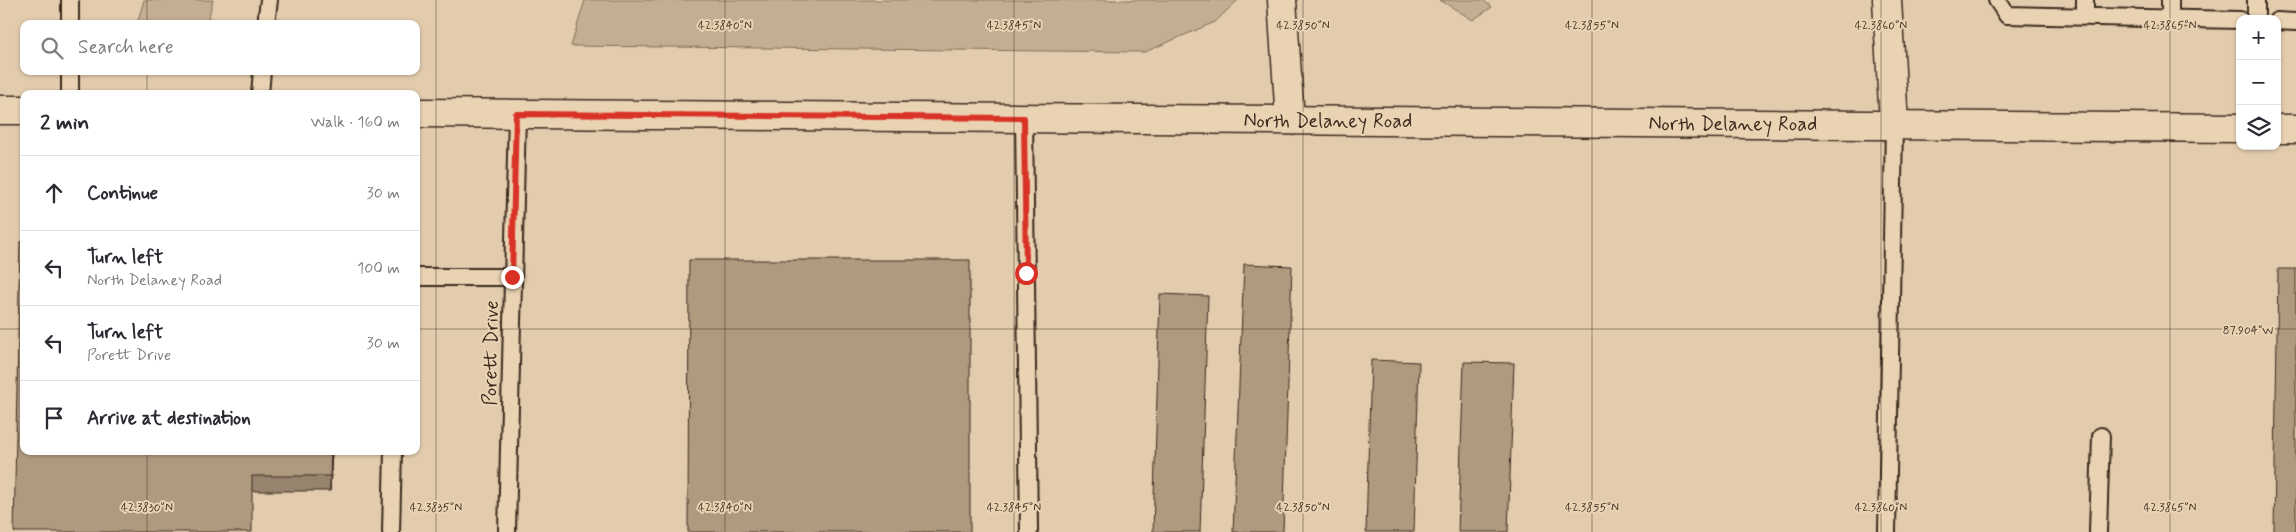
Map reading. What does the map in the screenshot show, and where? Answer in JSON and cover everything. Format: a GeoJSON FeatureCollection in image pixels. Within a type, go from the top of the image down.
{"type":"FeatureCollection","features":[{"type":"Feature","properties":{"kind":"street"},"geometry":{"type":"LineString","coordinates":[[1282,0],[1290,120]]}},
{"type":"Feature","properties":{"kind":"street"},"geometry":{"type":"LineString","coordinates":[[1887,0],[1894,124]]}},
{"type":"Feature","properties":{"kind":"street"},"geometry":{"type":"LineString","coordinates":[[0,110],[20,110]]}},
{"type":"Feature","properties":{"kind":"street","name":"North Delaney Road"},"geometry":{"type":"LineString","coordinates":[[420,113],[2236,128]]}},
{"type":"Feature","properties":{"kind":"street"},"geometry":{"type":"LineString","coordinates":[[2281,129],[2296,129]]}},
{"type":"Feature","properties":{"kind":"lane"},"geometry":{"type":"LineString","coordinates":[[70,0],[70,20]]}},
{"type":"Feature","properties":{"kind":"lane"},"geometry":{"type":"LineString","coordinates":[[266,20],[268,0]]}},
{"type":"Feature","properties":{"kind":"lane"},"geometry":{"type":"LineString","coordinates":[[1997,0],[2007,15],[2085,8],[2170,18],[2236,20]]}},
{"type":"Feature","properties":{"kind":"lane"},"geometry":{"type":"LineString","coordinates":[[2170,0],[2170,18]]}},
{"type":"Feature","properties":{"kind":"lane"},"geometry":{"type":"LineString","coordinates":[[2256,0],[2256,15]]}},
{"type":"Feature","properties":{"kind":"lane"},"geometry":{"type":"LineString","coordinates":[[2281,22],[2296,22]]}},
{"type":"Feature","properties":{"kind":"lane"},"geometry":{"type":"LineString","coordinates":[[70,75],[70,90]]}},
{"type":"Feature","properties":{"kind":"lane"},"geometry":{"type":"LineString","coordinates":[[260,90],[262,75]]}},
{"type":"Feature","properties":{"kind":"lane","name":"Porett Drive"},"geometry":{"type":"LineString","coordinates":[[507,532],[516,114]]}},
{"type":"Feature","properties":{"kind":"lane"},"geometry":{"type":"LineString","coordinates":[[1024,118],[1029,532]]}},
{"type":"Feature","properties":{"kind":"lane"},"geometry":{"type":"LineString","coordinates":[[1887,532],[1894,124]]}},
{"type":"Feature","properties":{"kind":"lane"},"geometry":{"type":"LineString","coordinates":[[420,277],[512,277]]}},
{"type":"Feature","properties":{"kind":"lane"},"geometry":{"type":"LineString","coordinates":[[2098,532],[2101,436]]}},
{"type":"Feature","properties":{"kind":"lane"},"geometry":{"type":"LineString","coordinates":[[391,532],[393,455]]}},
{"type":"Feature","properties":{"kind":"shaded area"},"geometry":{"type":"Polygon","coordinates":[[[144,0],[213,0],[208,20],[138,20],[144,0]]]}},
{"type":"Feature","properties":{"kind":"shaded area"},"geometry":{"type":"Polygon","coordinates":[[[585,0],[1238,0],[1215,22],[1145,52],[571,46],[585,0]]]}},
{"type":"Feature","properties":{"kind":"shaded area"},"geometry":{"type":"Polygon","coordinates":[[[1440,0],[1483,0],[1492,7],[1473,20],[1440,0]]]}},
{"type":"Feature","properties":{"kind":"building"},"geometry":{"type":"Polygon","coordinates":[[[20,242],[20,455],[331,455],[330,476],[252,476],[252,532],[14,532],[20,242]]]}},
{"type":"Feature","properties":{"kind":"building"},"geometry":{"type":"Polygon","coordinates":[[[689,260],[970,260],[970,532],[688,532],[689,260]]]}},
{"type":"Feature","properties":{"kind":"building"},"geometry":{"type":"Polygon","coordinates":[[[1244,264],[1292,266],[1283,532],[1233,532],[1244,264]]]}},
{"type":"Feature","properties":{"kind":"building"},"geometry":{"type":"Polygon","coordinates":[[[2278,269],[2296,269],[2296,532],[2274,532],[2278,269]]]}},
{"type":"Feature","properties":{"kind":"building"},"geometry":{"type":"Polygon","coordinates":[[[1160,294],[1208,296],[1200,532],[1153,532],[1160,294]]]}},
{"type":"Feature","properties":{"kind":"building"},"geometry":{"type":"Polygon","coordinates":[[[1371,360],[1419,362],[1414,532],[1366,532],[1371,360]]]}},
{"type":"Feature","properties":{"kind":"building"},"geometry":{"type":"Polygon","coordinates":[[[1464,362],[1514,363],[1508,532],[1458,532],[1464,362]]]}},
{"type":"Feature","properties":{"kind":"route"},"geometry":{"type":"LineString","coordinates":[[512,277],[516,114],[1024,118],[1026,273]]}}]}
